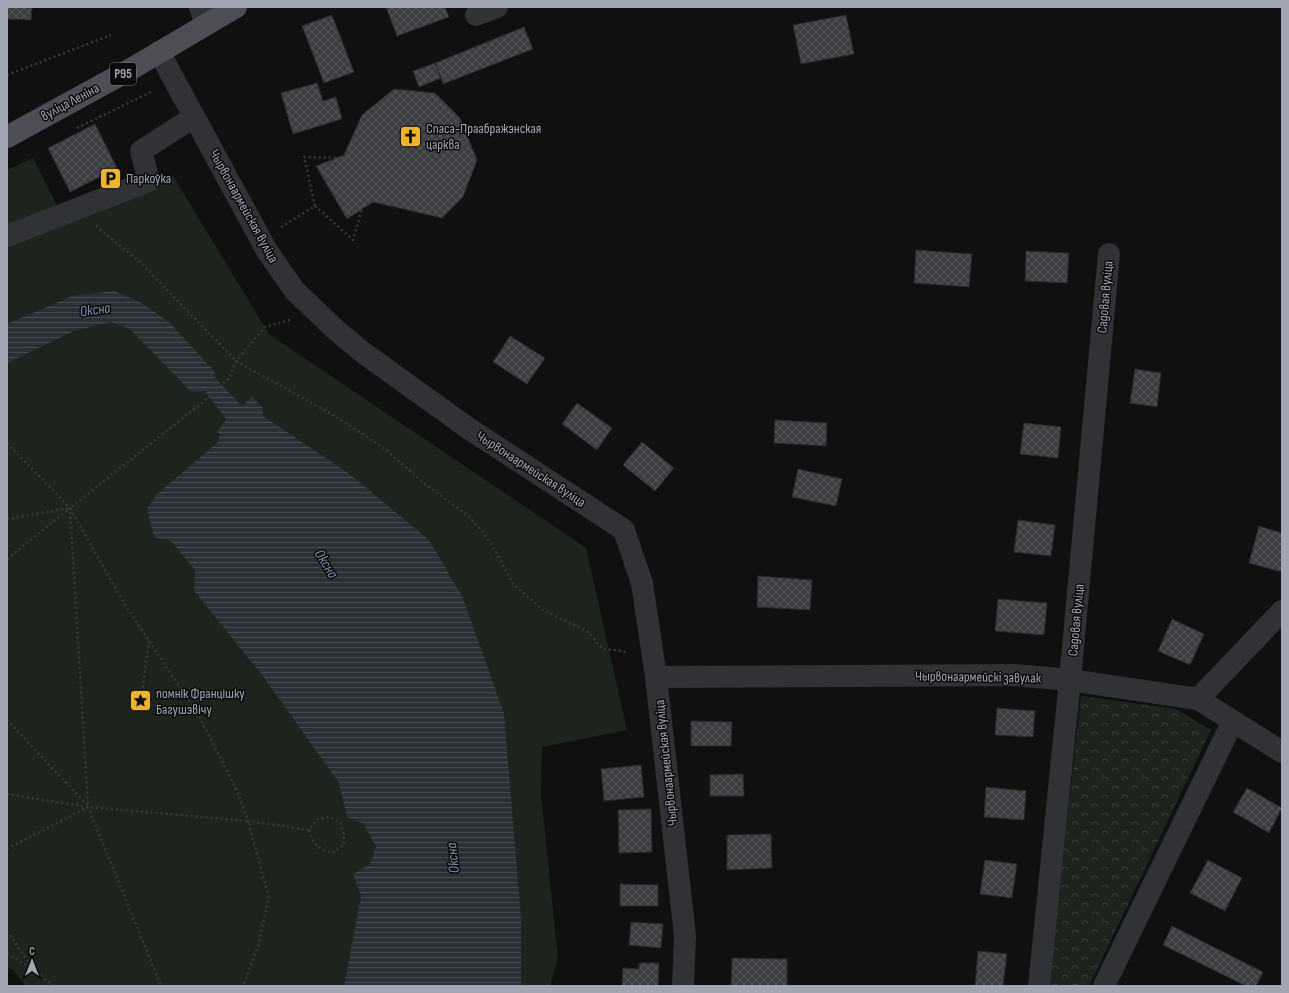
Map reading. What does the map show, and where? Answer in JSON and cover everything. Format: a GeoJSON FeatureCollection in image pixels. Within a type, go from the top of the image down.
{"type":"FeatureCollection","features":[{"type":"Feature","properties":{"kind":"main road","name":"вуліца Леніна"},"geometry":{"type":"LineString","coordinates":[[7,136],[131,69],[159,52],[203,15],[236,7]]}},
{"type":"Feature","properties":{"kind":"street"},"geometry":{"type":"LineString","coordinates":[[476,15],[498,7]]}},
{"type":"Feature","properties":{"kind":"street","name":"Чырвонаармейская вуліца"},"geometry":{"type":"LineString","coordinates":[[159,52],[267,251],[295,291],[365,354],[468,428],[624,530],[642,583],[656,677],[685,936],[684,986]]}},
{"type":"Feature","properties":{"kind":"street"},"geometry":{"type":"LineString","coordinates":[[7,236],[149,181],[141,151],[194,117]]}},
{"type":"Feature","properties":{"kind":"street","name":"Садовая вуліца"},"geometry":{"type":"LineString","coordinates":[[1039,986],[1070,680],[1109,254]]}},
{"type":"Feature","properties":{"kind":"street"},"geometry":{"type":"LineString","coordinates":[[1198,699],[1282,611]]}},
{"type":"Feature","properties":{"kind":"street","name":"Чырвонаармейскі завулак"},"geometry":{"type":"LineString","coordinates":[[656,677],[1015,674],[1070,680],[1198,699],[1282,752]]}},
{"type":"Feature","properties":{"kind":"street"},"geometry":{"type":"LineString","coordinates":[[1104,986],[1233,721]]}},
{"type":"Feature","properties":{"kind":"path"},"geometry":{"type":"LineString","coordinates":[[7,76],[111,34]]}},
{"type":"Feature","properties":{"kind":"path"},"geometry":{"type":"LineString","coordinates":[[73,130],[173,80]]}},
{"type":"Feature","properties":{"kind":"path"},"geometry":{"type":"LineString","coordinates":[[336,158],[304,157],[315,206],[354,240],[362,209]]}},
{"type":"Feature","properties":{"kind":"path"},"geometry":{"type":"LineString","coordinates":[[281,227],[315,206]]}},
{"type":"Feature","properties":{"kind":"path"},"geometry":{"type":"LineString","coordinates":[[77,208],[106,235],[141,263],[236,361],[335,416],[386,450],[424,483],[467,515],[493,546],[513,584],[543,610],[587,631],[603,649],[623,650],[656,677]]}},
{"type":"Feature","properties":{"kind":"path"},"geometry":{"type":"LineString","coordinates":[[7,560],[203,402],[229,378],[236,361],[265,327],[318,313]]}},
{"type":"Feature","properties":{"kind":"path"},"geometry":{"type":"LineString","coordinates":[[7,443],[70,508],[122,600],[199,716],[238,793],[248,821],[269,898],[258,946],[243,986]]}},
{"type":"Feature","properties":{"kind":"path"},"geometry":{"type":"LineString","coordinates":[[7,519],[70,508]]}},
{"type":"Feature","properties":{"kind":"path"},"geometry":{"type":"LineString","coordinates":[[70,508],[88,807],[161,986]]}},
{"type":"Feature","properties":{"kind":"path"},"geometry":{"type":"LineString","coordinates":[[149,641],[141,701],[199,716]]}},
{"type":"Feature","properties":{"kind":"path"},"geometry":{"type":"LineString","coordinates":[[7,720],[88,807]]}},
{"type":"Feature","properties":{"kind":"path"},"geometry":{"type":"LineString","coordinates":[[7,794],[88,807],[248,821],[309,830]]}},
{"type":"Feature","properties":{"kind":"path"},"geometry":{"type":"LineString","coordinates":[[7,848],[88,807]]}},
{"type":"Feature","properties":{"kind":"path"},"geometry":{"type":"LineString","coordinates":[[329,817],[340,822],[344,834],[344,845],[332,853],[323,850],[313,844],[309,830],[318,819],[329,817]]}},
{"type":"Feature","properties":{"kind":"path"},"geometry":{"type":"LineString","coordinates":[[7,931],[33,970]]}},
{"type":"Feature","properties":{"kind":"path"},"geometry":{"type":"LineString","coordinates":[[7,954],[33,970],[54,986]]}},
{"type":"Feature","properties":{"kind":"green space"},"geometry":{"type":"Polygon","coordinates":[[[33,158],[66,223],[173,176],[269,334],[586,548],[627,730],[542,747],[541,795],[558,958],[550,986],[26,986],[12,969],[7,968],[7,170],[33,158]]]}},
{"type":"Feature","properties":{"kind":"green space"},"geometry":{"type":"Polygon","coordinates":[[[1081,696],[1176,709],[1211,730],[1089,986],[1049,986],[1081,696]]]}},
{"type":"Feature","properties":{"kind":"water","name":"Оксна"},"geometry":{"type":"Polygon","coordinates":[[[114,291],[142,303],[169,322],[214,371],[215,378],[242,406],[252,397],[262,407],[263,416],[347,472],[429,540],[462,596],[504,713],[521,918],[521,986],[344,986],[361,896],[353,874],[370,864],[376,847],[364,824],[347,817],[339,783],[263,676],[194,591],[195,570],[171,541],[154,537],[147,509],[156,495],[218,442],[220,434],[217,432],[226,419],[205,391],[191,392],[130,329],[111,322],[74,331],[7,363],[7,324],[72,296],[114,291]]]}},
{"type":"Feature","properties":{"kind":"building"},"geometry":{"type":"Polygon","coordinates":[[[7,7],[32,7],[31,20],[7,19],[7,7]]]}},
{"type":"Feature","properties":{"kind":"building"},"geometry":{"type":"Polygon","coordinates":[[[386,7],[445,7],[449,17],[397,36],[386,7]]]}},
{"type":"Feature","properties":{"kind":"building"},"geometry":{"type":"Polygon","coordinates":[[[332,15],[354,72],[324,83],[302,26],[332,15]]]}},
{"type":"Feature","properties":{"kind":"building"},"geometry":{"type":"Polygon","coordinates":[[[846,15],[854,54],[801,64],[793,25],[846,15]]]}},
{"type":"Feature","properties":{"kind":"building"},"geometry":{"type":"Polygon","coordinates":[[[524,27],[533,49],[443,84],[435,63],[524,27]]]}},
{"type":"Feature","properties":{"kind":"building"},"geometry":{"type":"Polygon","coordinates":[[[435,63],[441,78],[419,87],[413,71],[435,63]]]}},
{"type":"Feature","properties":{"kind":"building"},"geometry":{"type":"Polygon","coordinates":[[[317,83],[323,101],[336,97],[342,119],[293,134],[281,93],[317,83]]]}},
{"type":"Feature","properties":{"kind":"building","name":"Спаса-Праабражэнская царква"},"geometry":{"type":"Polygon","coordinates":[[[394,89],[435,93],[460,118],[477,160],[463,197],[442,218],[373,202],[347,219],[316,166],[344,155],[362,115],[394,89]]]}},
{"type":"Feature","properties":{"kind":"building"},"geometry":{"type":"Polygon","coordinates":[[[95,124],[117,168],[70,192],[48,148],[95,124]]]}},
{"type":"Feature","properties":{"kind":"building"},"geometry":{"type":"Polygon","coordinates":[[[916,250],[972,254],[969,287],[914,283],[916,250]]]}},
{"type":"Feature","properties":{"kind":"building"},"geometry":{"type":"Polygon","coordinates":[[[1026,251],[1069,253],[1067,283],[1025,281],[1026,251]]]}},
{"type":"Feature","properties":{"kind":"building"},"geometry":{"type":"Polygon","coordinates":[[[510,336],[545,358],[527,384],[493,362],[510,336]]]}},
{"type":"Feature","properties":{"kind":"building"},"geometry":{"type":"Polygon","coordinates":[[[1135,369],[1161,373],[1157,407],[1130,403],[1135,369]]]}},
{"type":"Feature","properties":{"kind":"building"},"geometry":{"type":"Polygon","coordinates":[[[577,403],[612,428],[597,450],[562,424],[577,403]]]}},
{"type":"Feature","properties":{"kind":"building"},"geometry":{"type":"Polygon","coordinates":[[[775,420],[827,423],[826,446],[774,443],[775,420]]]}},
{"type":"Feature","properties":{"kind":"building"},"geometry":{"type":"Polygon","coordinates":[[[1024,423],[1061,427],[1058,458],[1020,454],[1024,423]]]}},
{"type":"Feature","properties":{"kind":"building"},"geometry":{"type":"Polygon","coordinates":[[[642,442],[674,468],[655,491],[623,465],[642,442]]]}},
{"type":"Feature","properties":{"kind":"building"},"geometry":{"type":"Polygon","coordinates":[[[798,469],[842,479],[836,506],[792,497],[798,469]]]}},
{"type":"Feature","properties":{"kind":"building"},"geometry":{"type":"Polygon","coordinates":[[[1018,520],[1055,525],[1051,556],[1014,552],[1018,520]]]}},
{"type":"Feature","properties":{"kind":"building"},"geometry":{"type":"Polygon","coordinates":[[[1259,526],[1282,533],[1282,572],[1249,563],[1259,526]]]}},
{"type":"Feature","properties":{"kind":"building"},"geometry":{"type":"Polygon","coordinates":[[[758,576],[812,580],[810,610],[757,607],[758,576]]]}},
{"type":"Feature","properties":{"kind":"building"},"geometry":{"type":"Polygon","coordinates":[[[998,599],[1047,603],[1044,635],[995,631],[998,599]]]}},
{"type":"Feature","properties":{"kind":"building"},"geometry":{"type":"Polygon","coordinates":[[[1172,619],[1204,634],[1190,665],[1158,651],[1172,619]]]}},
{"type":"Feature","properties":{"kind":"building"},"geometry":{"type":"Polygon","coordinates":[[[997,708],[1035,711],[1033,737],[995,735],[997,708]]]}},
{"type":"Feature","properties":{"kind":"building"},"geometry":{"type":"Polygon","coordinates":[[[691,721],[732,722],[731,746],[691,746],[691,721]]]}},
{"type":"Feature","properties":{"kind":"building"},"geometry":{"type":"Polygon","coordinates":[[[641,765],[644,797],[604,801],[601,769],[641,765]]]}},
{"type":"Feature","properties":{"kind":"building"},"geometry":{"type":"Polygon","coordinates":[[[743,774],[744,796],[710,796],[710,775],[743,774]]]}},
{"type":"Feature","properties":{"kind":"building"},"geometry":{"type":"Polygon","coordinates":[[[986,787],[1026,791],[1024,820],[984,817],[986,787]]]}},
{"type":"Feature","properties":{"kind":"building"},"geometry":{"type":"Polygon","coordinates":[[[1247,788],[1282,808],[1269,833],[1233,812],[1247,788]]]}},
{"type":"Feature","properties":{"kind":"building"},"geometry":{"type":"Polygon","coordinates":[[[651,809],[652,852],[619,853],[618,810],[651,809]]]}},
{"type":"Feature","properties":{"kind":"building"},"geometry":{"type":"Polygon","coordinates":[[[771,834],[772,868],[727,870],[727,835],[771,834]]]}},
{"type":"Feature","properties":{"kind":"building"},"geometry":{"type":"Polygon","coordinates":[[[985,860],[1017,864],[1012,898],[980,894],[985,860]]]}},
{"type":"Feature","properties":{"kind":"building"},"geometry":{"type":"Polygon","coordinates":[[[1208,860],[1242,878],[1225,911],[1190,893],[1208,860]]]}},
{"type":"Feature","properties":{"kind":"building"},"geometry":{"type":"Polygon","coordinates":[[[620,884],[658,885],[658,906],[620,906],[620,884]]]}},
{"type":"Feature","properties":{"kind":"building"},"geometry":{"type":"Polygon","coordinates":[[[631,922],[663,924],[661,948],[629,945],[631,922]]]}},
{"type":"Feature","properties":{"kind":"building"},"geometry":{"type":"Polygon","coordinates":[[[1172,926],[1263,972],[1256,986],[1246,986],[1163,945],[1172,926]]]}},
{"type":"Feature","properties":{"kind":"building"},"geometry":{"type":"Polygon","coordinates":[[[978,951],[1007,954],[1003,986],[975,986],[978,951]]]}},
{"type":"Feature","properties":{"kind":"building"},"geometry":{"type":"Polygon","coordinates":[[[732,958],[787,959],[787,986],[731,986],[732,958]]]}},
{"type":"Feature","properties":{"kind":"building"},"geometry":{"type":"Polygon","coordinates":[[[639,963],[659,963],[658,986],[622,986],[623,968],[639,969],[639,963]]]}},
{"type":"Feature","properties":{"kind":"place","name":"Спаса-Праабражэнская царква"},"geometry":{"type":"Point","coordinates":[410,136]}},
{"type":"Feature","properties":{"kind":"place","name":"Паркоўка"},"geometry":{"type":"Point","coordinates":[111,178]}},
{"type":"Feature","properties":{"kind":"place","name":"помнік Францішку Багушэвічу"},"geometry":{"type":"Point","coordinates":[141,701]}}]}
